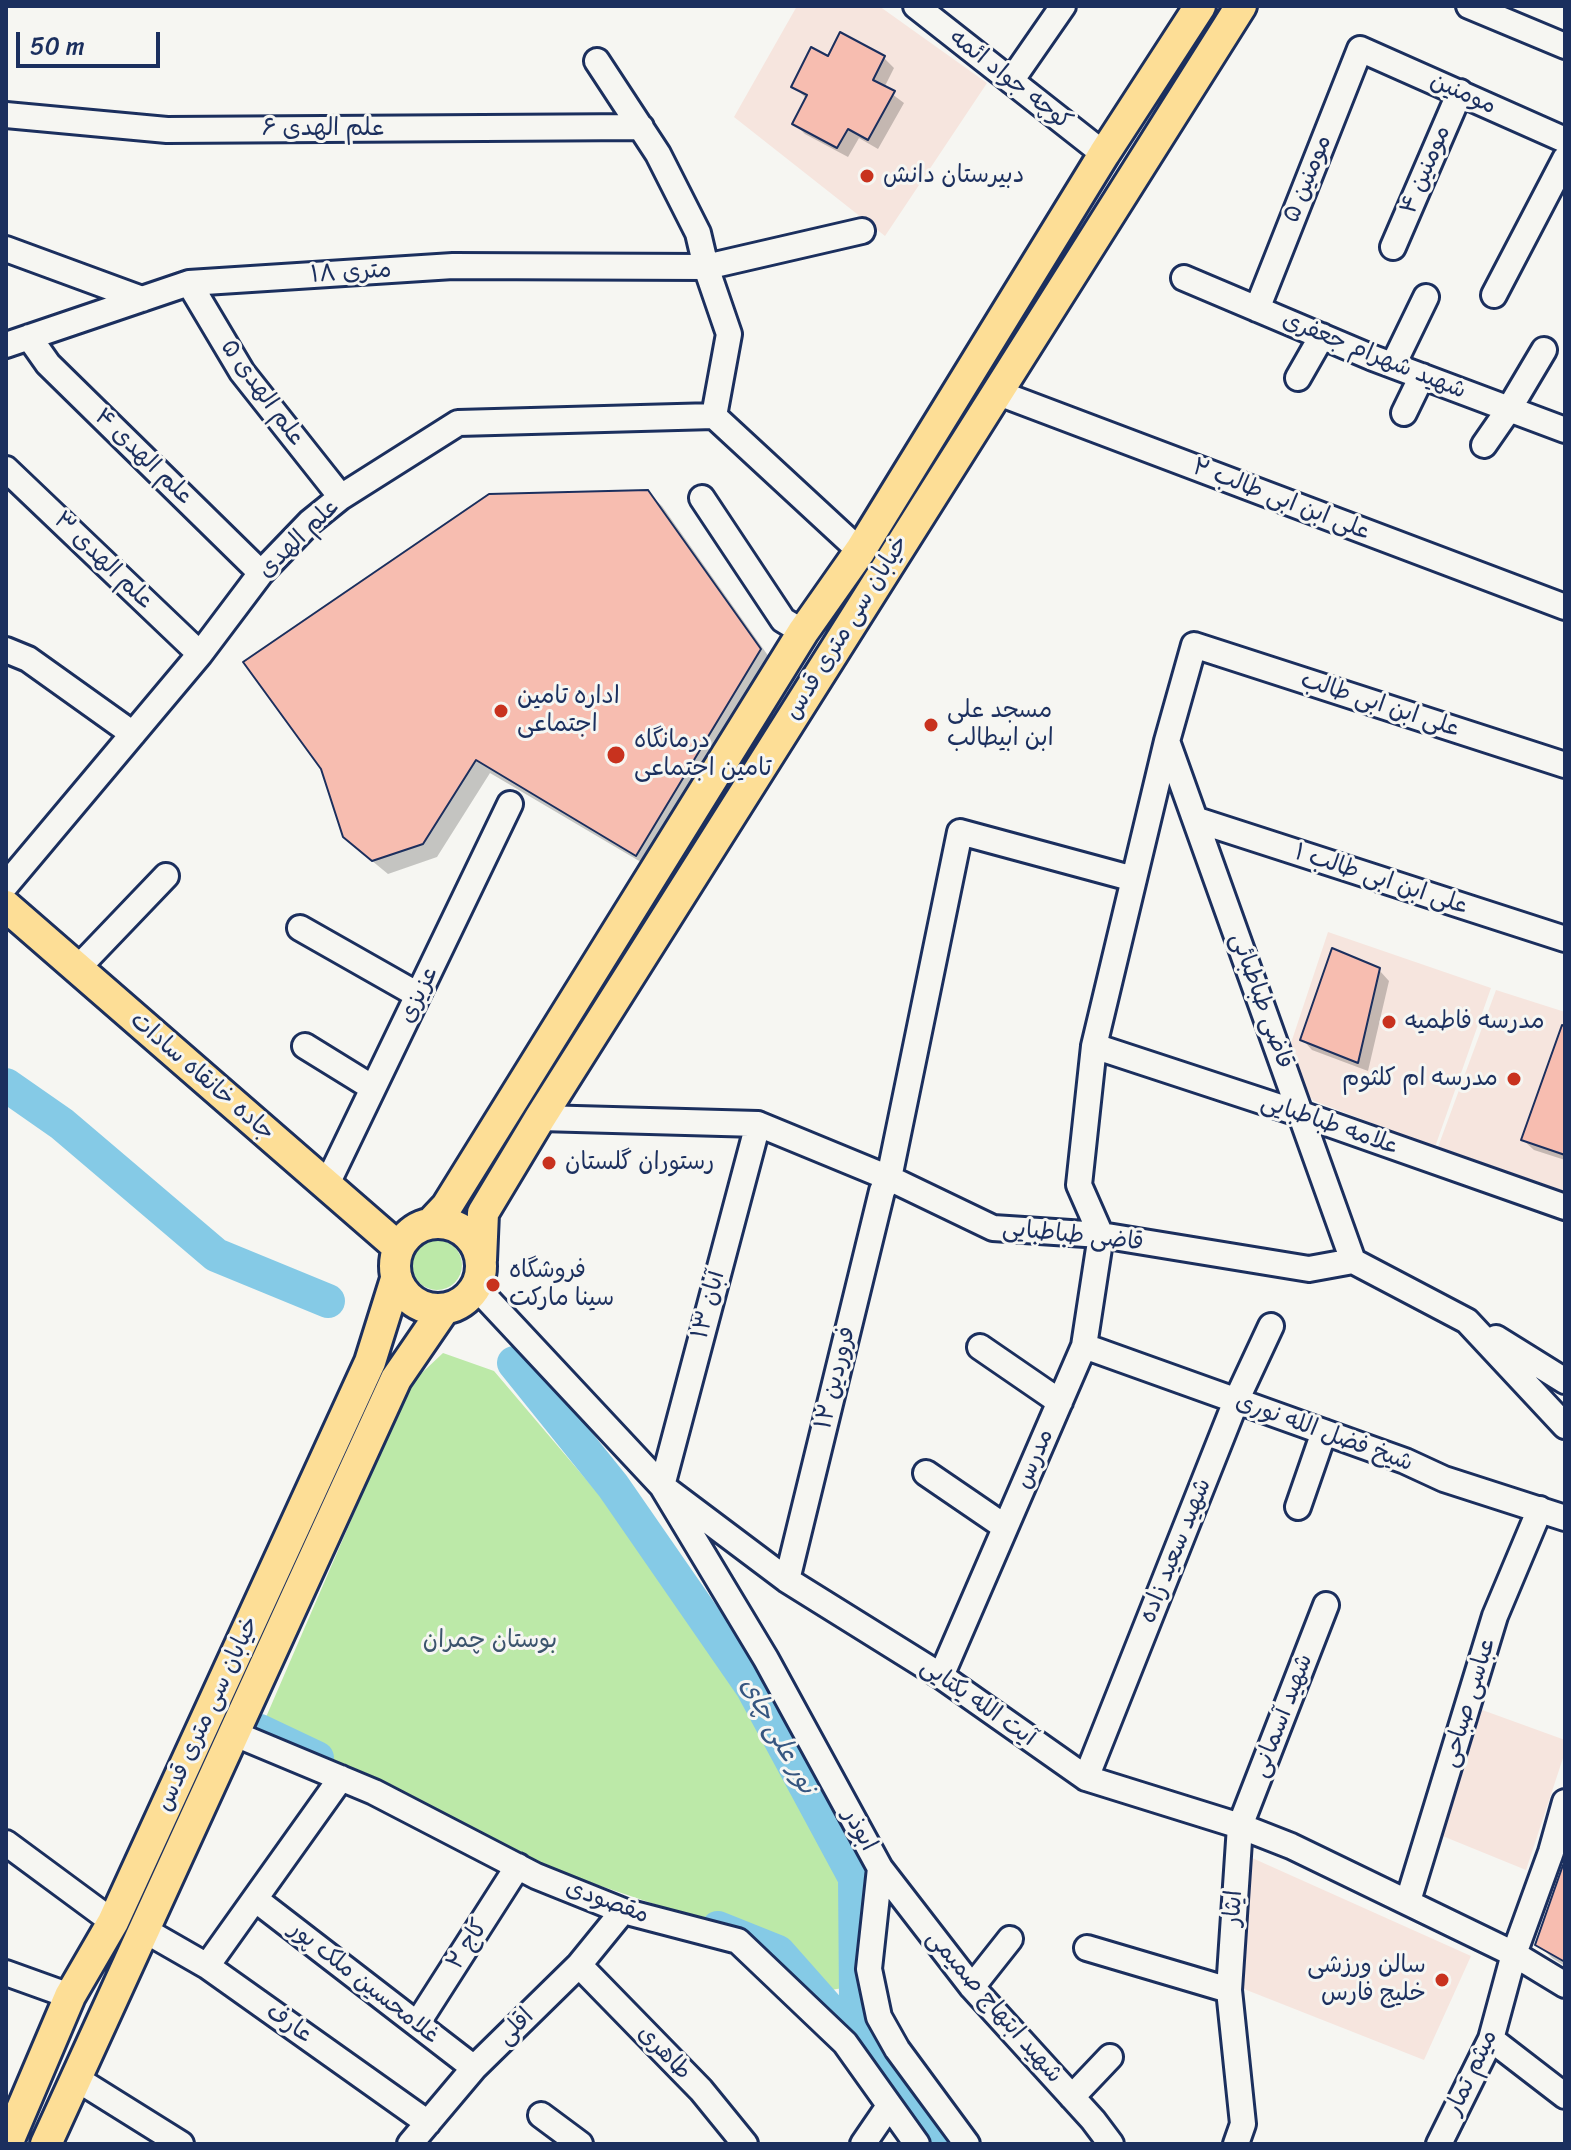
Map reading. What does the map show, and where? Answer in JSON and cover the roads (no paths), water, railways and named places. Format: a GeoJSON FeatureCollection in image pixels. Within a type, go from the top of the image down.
{"type":"FeatureCollection","features":[{"type":"Feature","properties":{"kind":"main road","name":"خیابان سی متری قدس"},"geometry":{"type":"LineString","coordinates":[[431,1223],[447,1206],[803,632],[860,551],[1104,154],[1200,6]]}},
{"type":"Feature","properties":{"kind":"main road","name":"خیابان سی متری قدس"},"geometry":{"type":"LineString","coordinates":[[479,1273],[483,1213],[540,1118],[1241,6]]}},
{"type":"Feature","properties":{"kind":"main road"},"geometry":{"type":"LineString","coordinates":[[756,707],[785,727]]}},
{"type":"Feature","properties":{"kind":"main road","name":"جاده خانقاه سادات"},"geometry":{"type":"LineString","coordinates":[[6,906],[398,1247]]}},
{"type":"Feature","properties":{"kind":"main road"},"geometry":{"type":"LineString","coordinates":[[431,1223],[445,1223],[469,1235],[477,1246],[479,1273],[468,1298],[444,1309],[431,1309],[410,1299],[396,1279],[394,1268],[398,1247],[413,1229],[431,1223]]}},
{"type":"Feature","properties":{"kind":"main road","name":"خیابان سی متری قدس"},"geometry":{"type":"LineString","coordinates":[[7,2144],[70,1996],[113,1922],[370,1362],[396,1279]]}},
{"type":"Feature","properties":{"kind":"main road","name":"خیابان سی متری قدس"},"geometry":{"type":"LineString","coordinates":[[46,2144],[396,1379],[444,1309]]}},
{"type":"Feature","properties":{"kind":"street"},"geometry":{"type":"LineString","coordinates":[[1011,81],[1063,6]]}},
{"type":"Feature","properties":{"kind":"street","name":"کوچه جواد ائمه"},"geometry":{"type":"LineString","coordinates":[[927,9],[1011,81],[1104,154]]}},
{"type":"Feature","properties":{"kind":"street"},"geometry":{"type":"LineString","coordinates":[[1484,9],[1565,46]]}},
{"type":"Feature","properties":{"kind":"street","name":"مومنین"},"geometry":{"type":"LineString","coordinates":[[1360,49],[1565,140]]}},
{"type":"Feature","properties":{"kind":"street","name":"۵ مومنین"},"geometry":{"type":"LineString","coordinates":[[1257,309],[1360,49]]}},
{"type":"Feature","properties":{"kind":"street"},"geometry":{"type":"LineString","coordinates":[[597,61],[658,154],[698,233],[729,334],[714,416],[860,551]]}},
{"type":"Feature","properties":{"kind":"street","name":"مومنین ۴"},"geometry":{"type":"LineString","coordinates":[[1393,247],[1460,92]]}},
{"type":"Feature","properties":{"kind":"street","name":"علم الهدی ۶"},"geometry":{"type":"LineString","coordinates":[[6,115],[167,130],[641,127]]}},
{"type":"Feature","properties":{"kind":"street"},"geometry":{"type":"LineString","coordinates":[[1494,295],[1565,159]]}},
{"type":"Feature","properties":{"kind":"street","name":"۱۸ متری"},"geometry":{"type":"LineString","coordinates":[[18,341],[189,283],[453,266],[706,267],[862,231]]}},
{"type":"Feature","properties":{"kind":"street"},"geometry":{"type":"LineString","coordinates":[[6,249],[142,299]]}},
{"type":"Feature","properties":{"kind":"street","name":"شهید شهرام جعفری"},"geometry":{"type":"LineString","coordinates":[[1184,278],[1393,365],[1565,430]]}},
{"type":"Feature","properties":{"kind":"street","name":"علم الهدی ۵"},"geometry":{"type":"LineString","coordinates":[[189,283],[242,372],[341,497]]}},
{"type":"Feature","properties":{"kind":"street"},"geometry":{"type":"LineString","coordinates":[[1393,365],[1426,297]]}},
{"type":"Feature","properties":{"kind":"street"},"geometry":{"type":"LineString","coordinates":[[1298,378],[1322,336]]}},
{"type":"Feature","properties":{"kind":"street","name":"علم الهدی ۴"},"geometry":{"type":"LineString","coordinates":[[18,341],[48,364],[261,573]]}},
{"type":"Feature","properties":{"kind":"street"},"geometry":{"type":"LineString","coordinates":[[1484,445],[1544,350]]}},
{"type":"Feature","properties":{"kind":"street"},"geometry":{"type":"LineString","coordinates":[[1404,413],[1422,376]]}},
{"type":"Feature","properties":{"kind":"street","name":"علی ابن ابی طالب ۲"},"geometry":{"type":"LineString","coordinates":[[996,392],[1565,607]]}},
{"type":"Feature","properties":{"kind":"street","name":"علم الهدی"},"geometry":{"type":"LineString","coordinates":[[6,885],[200,654],[261,573],[310,522],[341,497],[458,423],[714,416]]}},
{"type":"Feature","properties":{"kind":"street","name":"علم الهدی ۳"},"geometry":{"type":"LineString","coordinates":[[6,469],[200,654]]}},
{"type":"Feature","properties":{"kind":"street"},"geometry":{"type":"LineString","coordinates":[[702,498],[783,620],[803,632]]}},
{"type":"Feature","properties":{"kind":"street","name":"علی ابن ابی طالب"},"geometry":{"type":"LineString","coordinates":[[1167,741],[1194,645],[1565,765]]}},
{"type":"Feature","properties":{"kind":"street"},"geometry":{"type":"LineString","coordinates":[[6,650],[28,659],[133,734]]}},
{"type":"Feature","properties":{"kind":"street"},"geometry":{"type":"LineString","coordinates":[[1101,1235],[1079,1185],[1094,1046],[1167,741]]}},
{"type":"Feature","properties":{"kind":"street","name":"قاضی طباطبائی"},"geometry":{"type":"LineString","coordinates":[[1167,741],[1353,1261]]}},
{"type":"Feature","properties":{"kind":"street","name":"عزیزی"},"geometry":{"type":"LineString","coordinates":[[327,1184],[510,804]]}},
{"type":"Feature","properties":{"kind":"street","name":"علی ابن ابی طالب ۱"},"geometry":{"type":"LineString","coordinates":[[1197,820],[1565,939]]}},
{"type":"Feature","properties":{"kind":"street","name":"۱۲ فروردین"},"geometry":{"type":"LineString","coordinates":[[787,1580],[882,1191],[889,1178],[960,832],[1134,879]]}},
{"type":"Feature","properties":{"kind":"street"},"geometry":{"type":"LineString","coordinates":[[77,969],[166,876]]}},
{"type":"Feature","properties":{"kind":"street"},"geometry":{"type":"LineString","coordinates":[[300,928],[418,995]]}},
{"type":"Feature","properties":{"kind":"street"},"geometry":{"type":"LineString","coordinates":[[305,1046],[373,1088]]}},
{"type":"Feature","properties":{"kind":"street","name":"علامه طباطبایی"},"geometry":{"type":"LineString","coordinates":[[1094,1046],[1301,1114],[1565,1207]]}},
{"type":"Feature","properties":{"kind":"street","name":"قاضی طباطبایی"},"geometry":{"type":"LineString","coordinates":[[540,1118],[758,1124],[889,1178],[993,1228],[1101,1235],[1309,1269],[1353,1261]]}},
{"type":"Feature","properties":{"kind":"street","name":"۱۳ آبان"},"geometry":{"type":"LineString","coordinates":[[662,1486],[758,1124]]}},
{"type":"Feature","properties":{"kind":"street","name":"مدرس"},"geometry":{"type":"LineString","coordinates":[[941,1676],[1084,1346],[1101,1235]]}},
{"type":"Feature","properties":{"kind":"street"},"geometry":{"type":"LineString","coordinates":[[1353,1261],[1467,1321],[1565,1381]]}},
{"type":"Feature","properties":{"kind":"street","name":"آیت الله یکتایی"},"geometry":{"type":"LineString","coordinates":[[479,1273],[662,1486],[787,1580],[941,1676],[1086,1778],[1240,1826],[1291,1846],[1514,1954],[1565,1985]]}},
{"type":"Feature","properties":{"kind":"street"},"geometry":{"type":"LineString","coordinates":[[1467,1321],[1565,1426]]}},
{"type":"Feature","properties":{"kind":"street","name":"شهید سعید زاده"},"geometry":{"type":"LineString","coordinates":[[1086,1778],[1236,1401],[1271,1326]]}},
{"type":"Feature","properties":{"kind":"street","name":"شیخ فضل الله نوری"},"geometry":{"type":"LineString","coordinates":[[1084,1346],[1405,1461],[1444,1479],[1565,1518]]}},
{"type":"Feature","properties":{"kind":"street"},"geometry":{"type":"LineString","coordinates":[[980,1347],[1060,1402]]}},
{"type":"Feature","properties":{"kind":"street"},"geometry":{"type":"LineString","coordinates":[[1298,1507],[1324,1432]]}},
{"type":"Feature","properties":{"kind":"street"},"geometry":{"type":"LineString","coordinates":[[926,1473],[1005,1527]]}},
{"type":"Feature","properties":{"kind":"street","name":"ابوذر"},"geometry":{"type":"LineString","coordinates":[[662,1486],[766,1659],[880,1868],[869,1969],[879,2017],[897,2049],[967,2144]]}},
{"type":"Feature","properties":{"kind":"street","name":"عباسی صباحی"},"geometry":{"type":"LineString","coordinates":[[1408,1901],[1495,1616],[1540,1509]]}},
{"type":"Feature","properties":{"kind":"street","name":"شهید آسمانی"},"geometry":{"type":"LineString","coordinates":[[1240,1826],[1326,1605]]}},
{"type":"Feature","properties":{"kind":"street","name":"مقصودی"},"geometry":{"type":"LineString","coordinates":[[235,1734],[374,1792],[518,1866],[623,1911],[738,1941],[845,2043],[917,2144]]}},
{"type":"Feature","properties":{"kind":"street"},"geometry":{"type":"LineString","coordinates":[[207,1966],[341,1778]]}},
{"type":"Feature","properties":{"kind":"street","name":"میثم تمار"},"geometry":{"type":"LineString","coordinates":[[1439,2144],[1491,2039],[1514,1954],[1558,1852],[1565,1802]]}},
{"type":"Feature","properties":{"kind":"street","name":"ایثار"},"geometry":{"type":"LineString","coordinates":[[1236,2144],[1243,2124],[1229,1990],[1240,1826]]}},
{"type":"Feature","properties":{"kind":"street"},"geometry":{"type":"LineString","coordinates":[[6,1843],[113,1922]]}},
{"type":"Feature","properties":{"kind":"street","name":"کاج ۲"},"geometry":{"type":"LineString","coordinates":[[417,2024],[518,1866]]}},
{"type":"Feature","properties":{"kind":"street","name":"شهید ابتهاج صمیمی"},"geometry":{"type":"LineString","coordinates":[[880,1868],[972,1987],[1111,2144]]}},
{"type":"Feature","properties":{"kind":"street","name":"غلامحسین ملک پور"},"geometry":{"type":"LineString","coordinates":[[255,1899],[474,2068]]}},
{"type":"Feature","properties":{"kind":"street","name":"اقلی"},"geometry":{"type":"LineString","coordinates":[[410,2144],[474,2068],[579,1965],[623,1911]]}},
{"type":"Feature","properties":{"kind":"street","name":"عارف"},"geometry":{"type":"LineString","coordinates":[[146,1931],[207,1966],[428,2123]]}},
{"type":"Feature","properties":{"kind":"street"},"geometry":{"type":"LineString","coordinates":[[972,1987],[1010,1939]]}},
{"type":"Feature","properties":{"kind":"street"},"geometry":{"type":"LineString","coordinates":[[1087,1948],[1229,1990]]}},
{"type":"Feature","properties":{"kind":"street","name":"طاهری"},"geometry":{"type":"LineString","coordinates":[[579,1965],[701,2090],[745,2144]]}},
{"type":"Feature","properties":{"kind":"street"},"geometry":{"type":"LineString","coordinates":[[6,1973],[70,1996]]}},
{"type":"Feature","properties":{"kind":"street"},"geometry":{"type":"LineString","coordinates":[[1491,2039],[1565,2096]]}},
{"type":"Feature","properties":{"kind":"street"},"geometry":{"type":"LineString","coordinates":[[1072,2097],[1110,2057]]}},
{"type":"Feature","properties":{"kind":"street"},"geometry":{"type":"LineString","coordinates":[[77,2079],[181,2144]]}},
{"type":"Feature","properties":{"kind":"street"},"geometry":{"type":"LineString","coordinates":[[863,2144],[889,2106]]}},
{"type":"Feature","properties":{"kind":"street"},"geometry":{"type":"LineString","coordinates":[[541,2115],[580,2144]]}},
{"type":"Feature","properties":{"kind":"waterway"},"geometry":{"type":"LineString","coordinates":[[6,1085],[62,1124],[216,1255],[328,1301]]}},
{"type":"Feature","properties":{"kind":"waterway","name":"نور علی چای"},"geometry":{"type":"LineString","coordinates":[[514,1363],[613,1486],[752,1687],[855,1878],[856,1999],[874,2055],[946,2144]]}},
{"type":"Feature","properties":{"kind":"waterway"},"geometry":{"type":"LineString","coordinates":[[260,1731],[317,1758]]}},
{"type":"Feature","properties":{"kind":"waterway"},"geometry":{"type":"LineString","coordinates":[[718,1928],[778,1952],[869,2050]]}},
{"type":"Feature","properties":{"kind":"place","name":"دبیرستان دانش"},"geometry":{"type":"Point","coordinates":[867,176]}},
{"type":"Feature","properties":{"kind":"place","name":"اداره تامین اجتماعی"},"geometry":{"type":"Point","coordinates":[501,711]}},
{"type":"Feature","properties":{"kind":"place","name":"مسجد علی ابن ابیطالب"},"geometry":{"type":"Point","coordinates":[931,725]}},
{"type":"Feature","properties":{"kind":"place","name":"درمانگاه تامین اجتماعی"},"geometry":{"type":"Point","coordinates":[616,755]}},
{"type":"Feature","properties":{"kind":"place","name":"مدرسه فاطمیه"},"geometry":{"type":"Point","coordinates":[1389,1022]}},
{"type":"Feature","properties":{"kind":"place","name":"مدرسه ام کلثوم"},"geometry":{"type":"Point","coordinates":[1514,1079]}},
{"type":"Feature","properties":{"kind":"place","name":"رستوران گلستان"},"geometry":{"type":"Point","coordinates":[549,1163]}},
{"type":"Feature","properties":{"kind":"place","name":"فروشگاه سینا مارکت"},"geometry":{"type":"Point","coordinates":[493,1285]}},
{"type":"Feature","properties":{"kind":"place","name":"سالن ورزشی خلیج فارس"},"geometry":{"type":"Point","coordinates":[1442,1980]}},
{"type":"Feature","properties":{"kind":"park label","name":"بوستان چمران"},"geometry":{"type":"Point","coordinates":[490,1641]}}]}
